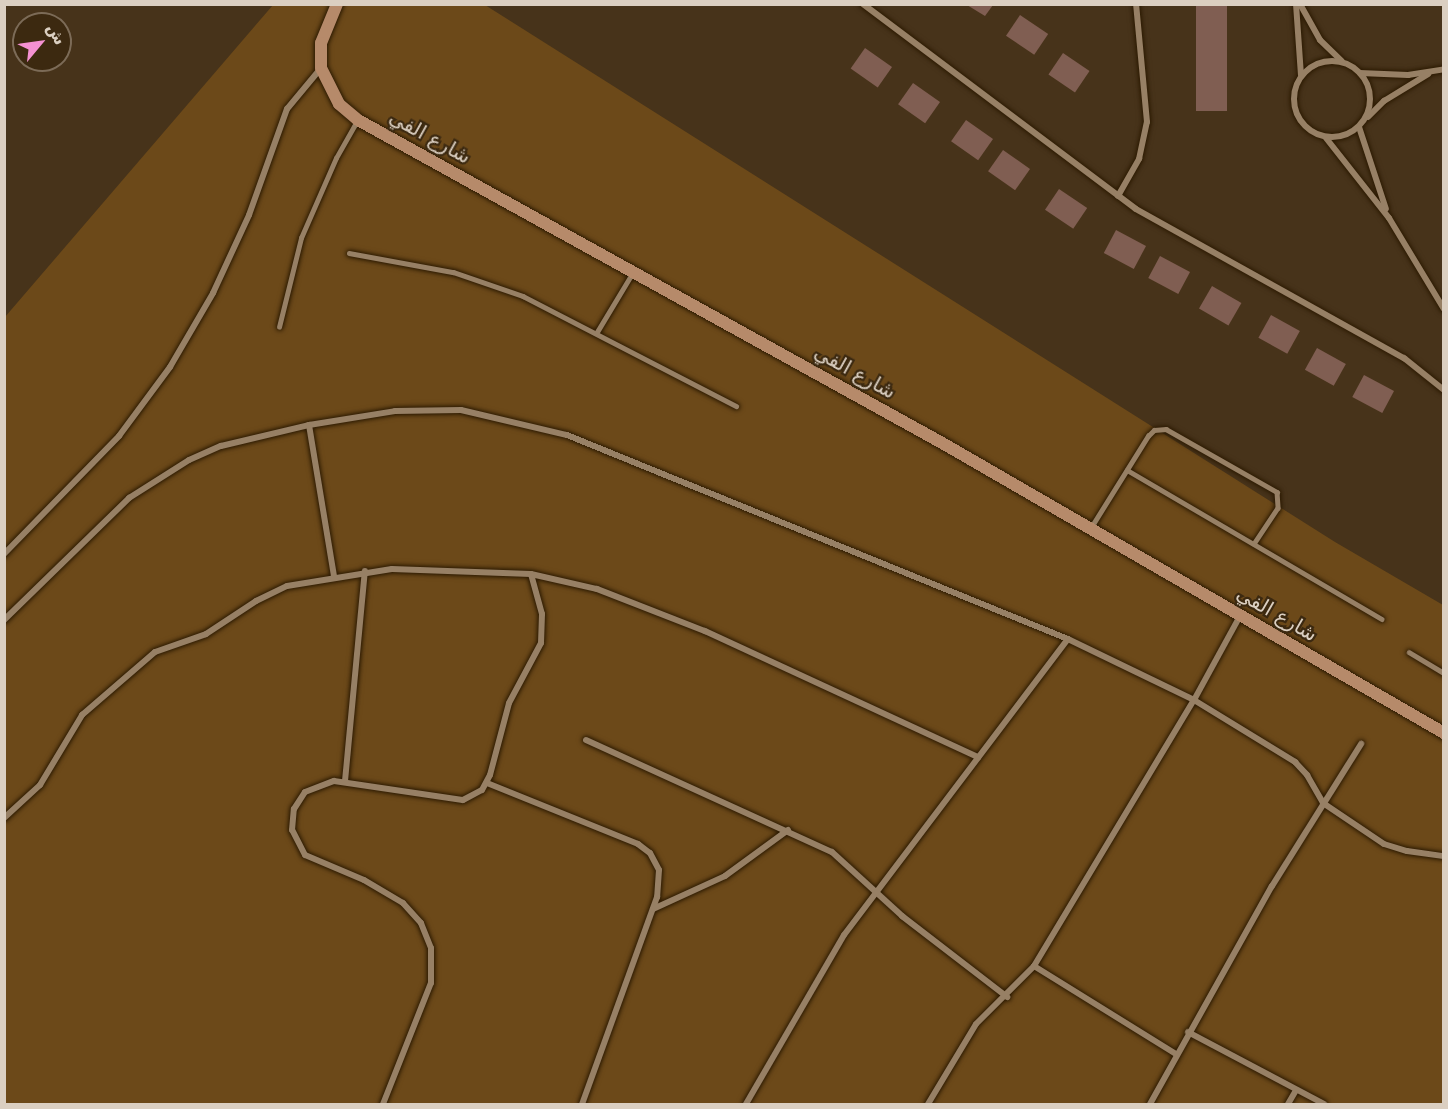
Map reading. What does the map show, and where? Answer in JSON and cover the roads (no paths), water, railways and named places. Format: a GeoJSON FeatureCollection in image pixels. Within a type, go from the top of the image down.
{"type":"FeatureCollection","features":[{"type":"Feature","properties":{"kind":"street"},"geometry":{"type":"LineString","coordinates":[[4,554],[119,436],[170,367],[213,293],[240,234],[287,109],[321,68],[321,43],[337,4]]}},
{"type":"Feature","properties":{"kind":"street"},"geometry":{"type":"LineString","coordinates":[[863,4],[1118,196],[1404,358],[1443,390]]}},
{"type":"Feature","properties":{"kind":"street"},"geometry":{"type":"LineString","coordinates":[[1118,196],[1139,159],[1147,122],[1136,4]]}},
{"type":"Feature","properties":{"kind":"street"},"geometry":{"type":"LineString","coordinates":[[1298,4],[1320,40],[1342,62],[1360,73],[1431,73]]}},
{"type":"Feature","properties":{"kind":"street"},"geometry":{"type":"LineString","coordinates":[[1298,4],[1301,75],[1293,96],[1298,119],[1306,128],[1326,138],[1389,218],[1443,309]]}},
{"type":"Feature","properties":{"kind":"street"},"geometry":{"type":"LineString","coordinates":[[1301,75],[1320,62],[1342,62]]}},
{"type":"Feature","properties":{"kind":"street","name":"شارع الفي"},"geometry":{"type":"LineString","coordinates":[[321,68],[339,104],[358,120],[1090,529],[1443,733]]}},
{"type":"Feature","properties":{"kind":"street"},"geometry":{"type":"LineString","coordinates":[[1326,138],[1338,137],[1359,127],[1384,101],[1431,73],[1443,69]]}},
{"type":"Feature","properties":{"kind":"street"},"geometry":{"type":"LineString","coordinates":[[1360,73],[1370,101],[1364,120]]}},
{"type":"Feature","properties":{"kind":"street"},"geometry":{"type":"LineString","coordinates":[[1359,127],[1389,218]]}},
{"type":"Feature","properties":{"kind":"street"},"geometry":{"type":"LineString","coordinates":[[4,620],[102,521],[158,477],[221,446],[309,425],[428,408],[472,412],[567,435],[1068,639],[1194,700],[1302,768],[1323,803],[1395,849],[1443,856]]}},
{"type":"Feature","properties":{"kind":"street"},"geometry":{"type":"LineString","coordinates":[[309,425],[334,576]]}},
{"type":"Feature","properties":{"kind":"street"},"geometry":{"type":"LineString","coordinates":[[4,818],[40,785],[82,715],[141,661],[167,646],[220,627],[269,594],[306,581],[365,572],[437,568],[531,574],[597,589],[667,614],[978,757]]}},
{"type":"Feature","properties":{"kind":"street"},"geometry":{"type":"LineString","coordinates":[[345,781],[365,572]]}},
{"type":"Feature","properties":{"kind":"street"},"geometry":{"type":"LineString","coordinates":[[383,1104],[427,994],[433,960],[421,923],[403,903],[364,880],[312,860],[295,840],[292,820],[305,792],[324,782],[345,781],[402,794],[463,800],[475,796],[487,783],[501,723],[541,643],[542,614],[531,574]]}},
{"type":"Feature","properties":{"kind":"street"},"geometry":{"type":"LineString","coordinates":[[928,1104],[976,1024],[1007,997],[1034,966],[1194,700],[1240,615]]}},
{"type":"Feature","properties":{"kind":"street"},"geometry":{"type":"LineString","coordinates":[[746,1104],[812,985],[876,893],[1068,639]]}},
{"type":"Feature","properties":{"kind":"street"},"geometry":{"type":"LineString","coordinates":[[586,740],[832,852],[876,893],[1007,997]]}},
{"type":"Feature","properties":{"kind":"street"},"geometry":{"type":"LineString","coordinates":[[1149,1104],[1188,1032],[1323,803],[1361,744]]}},
{"type":"Feature","properties":{"kind":"street"},"geometry":{"type":"LineString","coordinates":[[487,783],[644,848],[655,861],[660,879],[653,909],[582,1104]]}},
{"type":"Feature","properties":{"kind":"street"},"geometry":{"type":"LineString","coordinates":[[653,909],[724,876],[788,830]]}},
{"type":"Feature","properties":{"kind":"street"},"geometry":{"type":"LineString","coordinates":[[1034,966],[1176,1054]]}},
{"type":"Feature","properties":{"kind":"street"},"geometry":{"type":"LineString","coordinates":[[1188,1032],[1324,1104]]}},
{"type":"Feature","properties":{"kind":"street"},"geometry":{"type":"LineString","coordinates":[[1288,1104],[1296,1090]]}},
{"type":"Feature","properties":{"kind":"street"},"geometry":{"type":"LineString","coordinates":[[586,1097],[588,1104]]}},
{"type":"Feature","properties":{"kind":"lane"},"geometry":{"type":"LineString","coordinates":[[279,327],[309,218],[358,120]]}},
{"type":"Feature","properties":{"kind":"lane"},"geometry":{"type":"LineString","coordinates":[[348,253],[418,264],[475,279],[523,296],[597,332],[736,406]]}},
{"type":"Feature","properties":{"kind":"lane"},"geometry":{"type":"LineString","coordinates":[[597,332],[633,272]]}},
{"type":"Feature","properties":{"kind":"lane"},"geometry":{"type":"LineString","coordinates":[[1090,529],[1150,433],[1166,429],[1274,490],[1280,504],[1254,544]]}},
{"type":"Feature","properties":{"kind":"lane"},"geometry":{"type":"LineString","coordinates":[[1127,470],[1382,619]]}},
{"type":"Feature","properties":{"kind":"lane"},"geometry":{"type":"LineString","coordinates":[[1409,652],[1443,673]]}}]}
